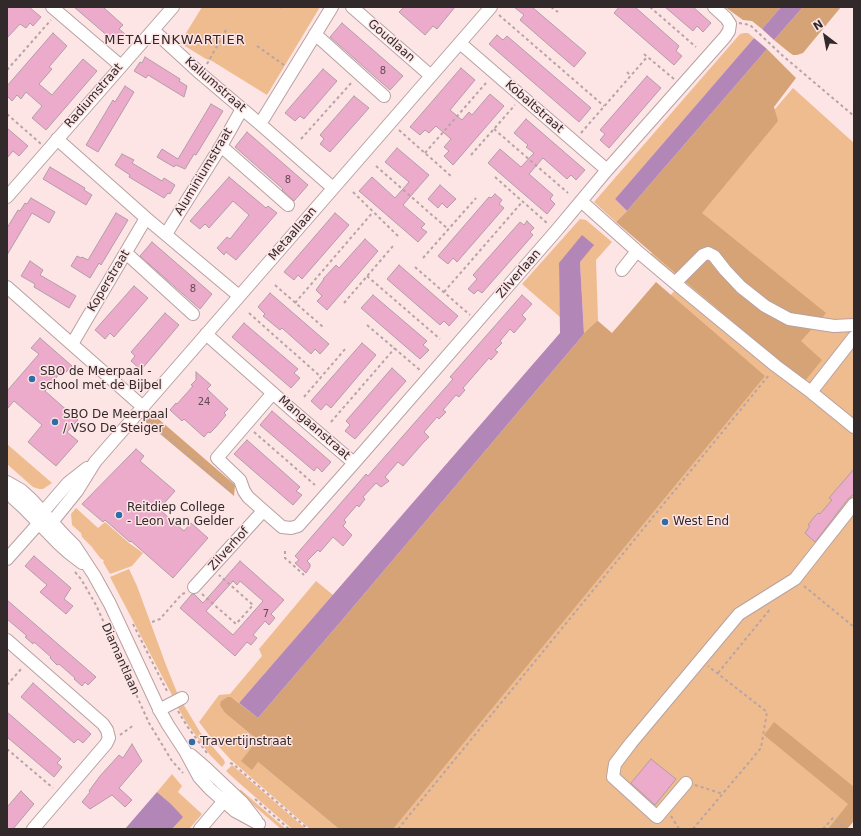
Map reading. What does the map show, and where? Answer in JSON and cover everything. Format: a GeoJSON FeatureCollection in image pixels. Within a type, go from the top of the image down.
{"type":"FeatureCollection","features":[{"type":"Feature","properties":{"kind":"street","name":"Radiumstraat"},"geometry":{"type":"LineString","coordinates":[[7,197],[173,7]]}},
{"type":"Feature","properties":{"kind":"street"},"geometry":{"type":"LineString","coordinates":[[260,124],[332,7]]}},
{"type":"Feature","properties":{"kind":"street","name":"Goudlaan"},"geometry":{"type":"LineString","coordinates":[[352,7],[431,76]]}},
{"type":"Feature","properties":{"kind":"street"},"geometry":{"type":"LineString","coordinates":[[714,7],[730,24]]}},
{"type":"Feature","properties":{"kind":"street"},"geometry":{"type":"LineString","coordinates":[[55,10],[121,66]]}},
{"type":"Feature","properties":{"kind":"street","name":"Metaallaan"},"geometry":{"type":"LineString","coordinates":[[7,559],[68,483],[95,462],[144,412],[206,334],[431,76],[460,43],[495,11]]}},
{"type":"Feature","properties":{"kind":"street","name":"Zilverlaan"},"geometry":{"type":"LineString","coordinates":[[282,527],[290,528],[298,526],[429,378],[581,201],[725,37],[729,31],[730,24]]}},
{"type":"Feature","properties":{"kind":"street","name":"Kaliumstraat"},"geometry":{"type":"LineString","coordinates":[[153,30],[201,74],[333,188]]}},
{"type":"Feature","properties":{"kind":"street"},"geometry":{"type":"LineString","coordinates":[[315,34],[384,96]]}},
{"type":"Feature","properties":{"kind":"street","name":"Kobaltstraat"},"geometry":{"type":"LineString","coordinates":[[460,43],[608,170]]}},
{"type":"Feature","properties":{"kind":"street","name":"Aluminiumstraat"},"geometry":{"type":"LineString","coordinates":[[166,234],[221,146],[242,109]]}},
{"type":"Feature","properties":{"kind":"street"},"geometry":{"type":"LineString","coordinates":[[57,139],[146,218],[239,296]]}},
{"type":"Feature","properties":{"kind":"street"},"geometry":{"type":"LineString","coordinates":[[221,146],[288,205]]}},
{"type":"Feature","properties":{"kind":"street"},"geometry":{"type":"LineString","coordinates":[[581,201],[675,283],[776,366],[854,427]]}},
{"type":"Feature","properties":{"kind":"street","name":"Koperstraat"},"geometry":{"type":"LineString","coordinates":[[72,344],[146,218]]}},
{"type":"Feature","properties":{"kind":"street"},"geometry":{"type":"LineString","coordinates":[[622,270],[637,251]]}},
{"type":"Feature","properties":{"kind":"street"},"geometry":{"type":"LineString","coordinates":[[126,253],[193,314]]}},
{"type":"Feature","properties":{"kind":"street"},"geometry":{"type":"LineString","coordinates":[[675,283],[703,255],[708,253],[714,256],[741,287],[765,306],[789,319],[834,326],[854,325]]}},
{"type":"Feature","properties":{"kind":"street"},"geometry":{"type":"LineString","coordinates":[[7,287],[72,344],[144,412]]}},
{"type":"Feature","properties":{"kind":"street","name":"Mangaanstraat"},"geometry":{"type":"LineString","coordinates":[[206,334],[354,463]]}},
{"type":"Feature","properties":{"kind":"street"},"geometry":{"type":"LineString","coordinates":[[811,392],[854,337]]}},
{"type":"Feature","properties":{"kind":"street","name":"Mangaanstraat"},"geometry":{"type":"LineString","coordinates":[[274,393],[217,458],[240,480],[248,497],[282,527]]}},
{"type":"Feature","properties":{"kind":"street","name":"Metaallaan"},"geometry":{"type":"LineString","coordinates":[[52,522],[77,491],[95,462]]}},
{"type":"Feature","properties":{"kind":"street","name":"Diamantlaan"},"geometry":{"type":"LineString","coordinates":[[7,482],[21,490],[32,500],[41,518],[69,553],[88,567]]}},
{"type":"Feature","properties":{"kind":"street","name":"Diamantlaan"},"geometry":{"type":"LineString","coordinates":[[7,490],[13,498],[41,518]]}},
{"type":"Feature","properties":{"kind":"street"},"geometry":{"type":"LineString","coordinates":[[686,783],[656,817],[613,777],[615,764],[739,614],[795,579],[854,504]]}},
{"type":"Feature","properties":{"kind":"street","name":"Zilverhof"},"geometry":{"type":"LineString","coordinates":[[194,587],[263,511]]}},
{"type":"Feature","properties":{"kind":"street"},"geometry":{"type":"LineString","coordinates":[[41,518],[52,522]]}},
{"type":"Feature","properties":{"kind":"street","name":"Diamantlaan"},"geometry":{"type":"LineString","coordinates":[[52,522],[75,546],[97,579],[159,710],[185,751],[199,777],[228,797],[235,811],[262,827]]}},
{"type":"Feature","properties":{"kind":"street"},"geometry":{"type":"LineString","coordinates":[[7,640],[103,724],[107,730],[108,738],[106,744],[63,796],[33,829]]}},
{"type":"Feature","properties":{"kind":"street"},"geometry":{"type":"LineString","coordinates":[[159,710],[182,698]]}},
{"type":"Feature","properties":{"kind":"street"},"geometry":{"type":"LineString","coordinates":[[200,829],[228,797]]}},
{"type":"Feature","properties":{"kind":"path"},"geometry":{"type":"LineString","coordinates":[[552,7],[558,12]]}},
{"type":"Feature","properties":{"kind":"path"},"geometry":{"type":"LineString","coordinates":[[650,7],[696,46]]}},
{"type":"Feature","properties":{"kind":"path"},"geometry":{"type":"LineString","coordinates":[[7,70],[55,10]]}},
{"type":"Feature","properties":{"kind":"path"},"geometry":{"type":"LineString","coordinates":[[495,11],[604,106]]}},
{"type":"Feature","properties":{"kind":"path"},"geometry":{"type":"LineString","coordinates":[[730,24],[742,23],[750,25],[783,56],[854,116]]}},
{"type":"Feature","properties":{"kind":"path"},"geometry":{"type":"LineString","coordinates":[[201,74],[227,28]]}},
{"type":"Feature","properties":{"kind":"path"},"geometry":{"type":"LineString","coordinates":[[257,46],[293,71]]}},
{"type":"Feature","properties":{"kind":"path"},"geometry":{"type":"LineString","coordinates":[[644,54],[677,82]]}},
{"type":"Feature","properties":{"kind":"path"},"geometry":{"type":"LineString","coordinates":[[580,134],[647,57]]}},
{"type":"Feature","properties":{"kind":"path"},"geometry":{"type":"LineString","coordinates":[[627,72],[631,76]]}},
{"type":"Feature","properties":{"kind":"path"},"geometry":{"type":"LineString","coordinates":[[301,139],[360,74]]}},
{"type":"Feature","properties":{"kind":"path"},"geometry":{"type":"LineString","coordinates":[[425,153],[486,83]]}},
{"type":"Feature","properties":{"kind":"path"},"geometry":{"type":"LineString","coordinates":[[471,155],[522,97]]}},
{"type":"Feature","properties":{"kind":"path"},"geometry":{"type":"LineString","coordinates":[[7,114],[48,150]]}},
{"type":"Feature","properties":{"kind":"path"},"geometry":{"type":"LineString","coordinates":[[398,129],[452,177]]}},
{"type":"Feature","properties":{"kind":"path"},"geometry":{"type":"LineString","coordinates":[[494,129],[568,193]]}},
{"type":"Feature","properties":{"kind":"path"},"geometry":{"type":"LineString","coordinates":[[376,166],[448,230]]}},
{"type":"Feature","properties":{"kind":"path"},"geometry":{"type":"LineString","coordinates":[[495,176],[556,231]]}},
{"type":"Feature","properties":{"kind":"path"},"geometry":{"type":"LineString","coordinates":[[353,192],[400,238]]}},
{"type":"Feature","properties":{"kind":"path"},"geometry":{"type":"LineString","coordinates":[[423,258],[476,198]]}},
{"type":"Feature","properties":{"kind":"path"},"geometry":{"type":"LineString","coordinates":[[444,292],[524,202]]}},
{"type":"Feature","properties":{"kind":"path"},"geometry":{"type":"LineString","coordinates":[[295,303],[373,212]]}},
{"type":"Feature","properties":{"kind":"path"},"geometry":{"type":"LineString","coordinates":[[344,303],[393,246]]}},
{"type":"Feature","properties":{"kind":"path"},"geometry":{"type":"LineString","coordinates":[[415,267],[477,321]]}},
{"type":"Feature","properties":{"kind":"path"},"geometry":{"type":"LineString","coordinates":[[367,276],[440,339]]}},
{"type":"Feature","properties":{"kind":"path"},"geometry":{"type":"LineString","coordinates":[[275,285],[323,327]]}},
{"type":"Feature","properties":{"kind":"path"},"geometry":{"type":"LineString","coordinates":[[249,314],[321,377]]}},
{"type":"Feature","properties":{"kind":"path"},"geometry":{"type":"LineString","coordinates":[[367,324],[429,378]]}},
{"type":"Feature","properties":{"kind":"path"},"geometry":{"type":"LineString","coordinates":[[304,397],[346,348]]}},
{"type":"Feature","properties":{"kind":"path"},"geometry":{"type":"LineString","coordinates":[[331,422],[395,348]]}},
{"type":"Feature","properties":{"kind":"path"},"geometry":{"type":"LineString","coordinates":[[398,829],[776,366]]}},
{"type":"Feature","properties":{"kind":"path"},"geometry":{"type":"LineString","coordinates":[[144,412],[236,496]]}},
{"type":"Feature","properties":{"kind":"path"},"geometry":{"type":"LineString","coordinates":[[250,429],[315,485]]}},
{"type":"Feature","properties":{"kind":"path"},"geometry":{"type":"LineString","coordinates":[[285,551],[285,558],[304,575]]}},
{"type":"Feature","properties":{"kind":"path","name":"Diamantlaan"},"geometry":{"type":"LineString","coordinates":[[71,568],[81,579],[96,605],[149,723],[172,761],[185,775]]}},
{"type":"Feature","properties":{"kind":"path"},"geometry":{"type":"LineString","coordinates":[[152,622],[160,619],[182,594],[189,593],[194,587],[236,624],[253,605],[211,568]]}},
{"type":"Feature","properties":{"kind":"path"},"geometry":{"type":"LineString","coordinates":[[795,579],[854,627]]}},
{"type":"Feature","properties":{"kind":"path"},"geometry":{"type":"LineString","coordinates":[[718,673],[771,608]]}},
{"type":"Feature","properties":{"kind":"path"},"geometry":{"type":"LineString","coordinates":[[7,685],[29,659]]}},
{"type":"Feature","properties":{"kind":"path"},"geometry":{"type":"LineString","coordinates":[[693,829],[761,748],[767,712],[700,660]]}},
{"type":"Feature","properties":{"kind":"path"},"geometry":{"type":"LineString","coordinates":[[119,736],[134,724]]}},
{"type":"Feature","properties":{"kind":"path"},"geometry":{"type":"LineString","coordinates":[[7,749],[63,796]]}},
{"type":"Feature","properties":{"kind":"path"},"geometry":{"type":"LineString","coordinates":[[230,763],[308,829]]}},
{"type":"Feature","properties":{"kind":"path"},"geometry":{"type":"LineString","coordinates":[[686,783],[722,794]]}},
{"type":"Feature","properties":{"kind":"path"},"geometry":{"type":"LineString","coordinates":[[251,796],[289,829]]}},
{"type":"Feature","properties":{"kind":"path"},"geometry":{"type":"LineString","coordinates":[[823,829],[832,818],[847,829]]}},
{"type":"Feature","properties":{"kind":"shaded area"},"geometry":{"type":"Polygon","coordinates":[[[202,7],[320,7],[267,95],[180,43],[202,7]]]}},
{"type":"Feature","properties":{"kind":"shaded area"},"geometry":{"type":"Polygon","coordinates":[[[725,7],[781,7],[762,29],[752,21],[743,20],[725,7]]]}},
{"type":"Feature","properties":{"kind":"shaded area"},"geometry":{"type":"Polygon","coordinates":[[[781,7],[803,7],[774,40],[762,29],[781,7]]]}},
{"type":"Feature","properties":{"kind":"shaded area"},"geometry":{"type":"Polygon","coordinates":[[[803,7],[841,7],[803,53],[793,55],[774,40],[803,7]]]}},
{"type":"Feature","properties":{"kind":"shaded area"},"geometry":{"type":"Polygon","coordinates":[[[748,33],[754,38],[615,199],[627,211],[616,222],[594,202],[740,34],[748,33]]]}},
{"type":"Feature","properties":{"kind":"shaded area"},"geometry":{"type":"Polygon","coordinates":[[[754,38],[767,49],[627,211],[615,199],[754,38]]]}},
{"type":"Feature","properties":{"kind":"shaded area"},"geometry":{"type":"Polygon","coordinates":[[[767,49],[796,78],[774,107],[778,121],[702,213],[826,313],[801,341],[822,360],[804,382],[616,222],[767,49]]]}},
{"type":"Feature","properties":{"kind":"shaded area","name":"West End"},"geometry":{"type":"Polygon","coordinates":[[[793,88],[854,143],[854,802],[831,829],[349,829],[271,761],[681,283],[649,256],[793,88]]]}},
{"type":"Feature","properties":{"kind":"shaded area"},"geometry":{"type":"Polygon","coordinates":[[[580,219],[586,220],[612,242],[596,260],[598,320],[584,333],[580,262],[559,263],[560,317],[522,284],[580,219]]]}},
{"type":"Feature","properties":{"kind":"shaded area"},"geometry":{"type":"Polygon","coordinates":[[[582,235],[594,245],[580,262],[584,334],[258,718],[239,703],[560,333],[559,263],[582,235]]]}},
{"type":"Feature","properties":{"kind":"shaded area"},"geometry":{"type":"Polygon","coordinates":[[[656,282],[765,376],[393,829],[339,829],[258,762],[252,770],[241,761],[255,743],[254,737],[225,713],[220,705],[221,701],[227,697],[231,697],[258,718],[584,333],[598,320],[612,333],[656,282]]]}},
{"type":"Feature","properties":{"kind":"shaded area"},"geometry":{"type":"Polygon","coordinates":[[[148,410],[235,485],[234,496],[141,418],[148,410]]]}},
{"type":"Feature","properties":{"kind":"shaded area"},"geometry":{"type":"Polygon","coordinates":[[[7,444],[52,483],[43,489],[33,487],[7,464],[7,444]]]}},
{"type":"Feature","properties":{"kind":"shaded area"},"geometry":{"type":"Polygon","coordinates":[[[76,508],[98,528],[105,522],[143,553],[132,566],[110,574],[103,562],[104,561],[82,537],[81,533],[72,525],[71,514],[76,508]]]}},
{"type":"Feature","properties":{"kind":"shaded area"},"geometry":{"type":"Polygon","coordinates":[[[129,569],[137,586],[178,695],[173,697],[110,577],[129,569]]]}},
{"type":"Feature","properties":{"kind":"shaded area"},"geometry":{"type":"Polygon","coordinates":[[[316,581],[333,595],[239,703],[231,697],[227,697],[221,701],[225,713],[254,737],[255,743],[242,761],[258,762],[339,829],[310,829],[230,759],[199,722],[219,695],[230,694],[262,656],[259,649],[316,581]]]}},
{"type":"Feature","properties":{"kind":"shaded area"},"geometry":{"type":"Polygon","coordinates":[[[182,702],[200,732],[224,760],[225,763],[222,767],[210,755],[186,722],[177,706],[182,702]]]}},
{"type":"Feature","properties":{"kind":"shaded area"},"geometry":{"type":"Polygon","coordinates":[[[774,722],[854,787],[854,821],[847,829],[828,829],[848,804],[764,735],[774,722]]]}},
{"type":"Feature","properties":{"kind":"shaded area"},"geometry":{"type":"Polygon","coordinates":[[[232,765],[306,829],[292,829],[226,771],[232,765]]]}},
{"type":"Feature","properties":{"kind":"shaded area"},"geometry":{"type":"Polygon","coordinates":[[[172,774],[182,786],[178,792],[202,814],[189,829],[172,829],[182,817],[171,804],[157,792],[172,774]]]}},
{"type":"Feature","properties":{"kind":"shaded area"},"geometry":{"type":"Polygon","coordinates":[[[240,790],[286,829],[281,829],[238,792],[240,790]]]}},
{"type":"Feature","properties":{"kind":"shaded area"},"geometry":{"type":"Polygon","coordinates":[[[157,792],[183,817],[172,829],[125,829],[157,792]]]}},
{"type":"Feature","properties":{"kind":"building"},"geometry":{"type":"Polygon","coordinates":[[[7,7],[29,7],[41,17],[33,26],[30,23],[26,28],[20,24],[7,38],[7,7]]]}},
{"type":"Feature","properties":{"kind":"building"},"geometry":{"type":"Polygon","coordinates":[[[74,7],[103,7],[123,25],[119,29],[125,34],[117,44],[74,7]]]}},
{"type":"Feature","properties":{"kind":"building"},"geometry":{"type":"Polygon","coordinates":[[[404,7],[455,7],[437,29],[433,26],[425,35],[399,12],[404,7]]]}},
{"type":"Feature","properties":{"kind":"building"},"geometry":{"type":"Polygon","coordinates":[[[514,7],[532,7],[586,53],[574,67],[520,20],[524,15],[514,7]]]}},
{"type":"Feature","properties":{"kind":"building"},"geometry":{"type":"Polygon","coordinates":[[[619,7],[635,7],[679,46],[676,51],[682,56],[674,65],[614,13],[619,7]]]}},
{"type":"Feature","properties":{"kind":"building"},"geometry":{"type":"Polygon","coordinates":[[[665,7],[693,7],[711,23],[703,32],[697,26],[693,31],[665,7]]]}},
{"type":"Feature","properties":{"kind":"building"},"geometry":{"type":"Polygon","coordinates":[[[342,23],[403,76],[390,90],[330,37],[342,23]]]}},
{"type":"Feature","properties":{"kind":"building"},"geometry":{"type":"Polygon","coordinates":[[[53,33],[67,46],[49,67],[52,69],[39,84],[52,95],[83,59],[97,71],[46,130],[32,118],[42,106],[26,92],[21,99],[17,95],[12,101],[7,96],[7,86],[53,33]]]}},
{"type":"Feature","properties":{"kind":"building"},"geometry":{"type":"Polygon","coordinates":[[[497,35],[503,40],[507,36],[591,108],[579,122],[489,44],[497,35]]]}},
{"type":"Feature","properties":{"kind":"building"},"geometry":{"type":"Polygon","coordinates":[[[145,57],[180,79],[179,81],[187,86],[184,97],[148,75],[146,78],[134,71],[140,62],[142,63],[145,57]]]}},
{"type":"Feature","properties":{"kind":"building"},"geometry":{"type":"Polygon","coordinates":[[[461,68],[475,80],[450,110],[462,120],[469,112],[472,115],[490,94],[504,106],[453,165],[444,156],[449,151],[444,147],[451,139],[436,126],[429,133],[425,130],[420,135],[410,127],[461,68]]]}},
{"type":"Feature","properties":{"kind":"building"},"geometry":{"type":"Polygon","coordinates":[[[323,69],[337,81],[304,119],[300,116],[295,121],[285,113],[323,69]]]}},
{"type":"Feature","properties":{"kind":"building"},"geometry":{"type":"Polygon","coordinates":[[[647,76],[661,88],[609,148],[600,140],[605,134],[600,130],[647,76]]]}},
{"type":"Feature","properties":{"kind":"building"},"geometry":{"type":"Polygon","coordinates":[[[125,86],[134,92],[98,152],[86,145],[113,100],[115,102],[125,86]]]}},
{"type":"Feature","properties":{"kind":"building"},"geometry":{"type":"Polygon","coordinates":[[[354,96],[369,108],[330,152],[320,144],[324,139],[320,135],[354,96]]]}},
{"type":"Feature","properties":{"kind":"building"},"geometry":{"type":"Polygon","coordinates":[[[211,104],[223,111],[196,155],[194,154],[185,169],[176,165],[174,167],[157,157],[162,149],[178,159],[211,104]]]}},
{"type":"Feature","properties":{"kind":"building"},"geometry":{"type":"Polygon","coordinates":[[[526,119],[585,170],[576,180],[571,175],[567,179],[543,158],[529,174],[553,195],[550,199],[555,204],[547,214],[488,163],[500,149],[521,167],[534,153],[526,147],[528,145],[514,133],[526,119]]]}},
{"type":"Feature","properties":{"kind":"building"},"geometry":{"type":"Polygon","coordinates":[[[7,128],[28,146],[19,156],[13,151],[7,158],[7,128]]]}},
{"type":"Feature","properties":{"kind":"building"},"geometry":{"type":"Polygon","coordinates":[[[247,132],[308,185],[294,201],[282,190],[283,189],[235,147],[247,132]]]}},
{"type":"Feature","properties":{"kind":"building"},"geometry":{"type":"Polygon","coordinates":[[[397,148],[429,175],[403,205],[425,224],[421,228],[427,232],[418,242],[359,191],[372,177],[395,198],[409,182],[385,162],[397,148]]]}},
{"type":"Feature","properties":{"kind":"building"},"geometry":{"type":"Polygon","coordinates":[[[122,154],[134,160],[132,163],[162,181],[164,178],[175,185],[170,194],[168,193],[164,198],[129,177],[130,175],[115,165],[122,154]]]}},
{"type":"Feature","properties":{"kind":"building"},"geometry":{"type":"Polygon","coordinates":[[[50,167],[85,188],[84,190],[92,195],[86,205],[43,179],[50,167]]]}},
{"type":"Feature","properties":{"kind":"building"},"geometry":{"type":"Polygon","coordinates":[[[229,177],[266,208],[268,206],[277,213],[236,260],[226,252],[224,255],[217,248],[227,237],[230,239],[249,215],[233,201],[209,228],[205,224],[200,229],[190,221],[229,177]]]}},
{"type":"Feature","properties":{"kind":"building"},"geometry":{"type":"Polygon","coordinates":[[[440,185],[456,199],[447,208],[442,203],[438,208],[428,199],[440,185]]]}},
{"type":"Feature","properties":{"kind":"building"},"geometry":{"type":"Polygon","coordinates":[[[495,194],[502,200],[499,204],[504,208],[457,262],[453,258],[448,264],[438,256],[489,197],[491,198],[495,194]]]}},
{"type":"Feature","properties":{"kind":"building"},"geometry":{"type":"Polygon","coordinates":[[[31,198],[55,212],[49,223],[32,213],[7,255],[7,228],[18,210],[20,211],[25,203],[27,204],[31,198]]]}},
{"type":"Feature","properties":{"kind":"building"},"geometry":{"type":"Polygon","coordinates":[[[116,213],[128,220],[101,265],[99,263],[90,278],[71,266],[77,256],[88,260],[116,213]]]}},
{"type":"Feature","properties":{"kind":"building"},"geometry":{"type":"Polygon","coordinates":[[[335,213],[349,225],[302,279],[298,275],[294,280],[284,272],[335,213]]]}},
{"type":"Feature","properties":{"kind":"building"},"geometry":{"type":"Polygon","coordinates":[[[527,221],[534,228],[530,232],[533,235],[482,293],[478,290],[474,294],[468,289],[477,279],[473,275],[520,222],[524,225],[527,221]]]}},
{"type":"Feature","properties":{"kind":"building"},"geometry":{"type":"Polygon","coordinates":[[[365,239],[378,251],[327,310],[317,301],[322,296],[316,290],[323,279],[336,265],[339,268],[365,239]]]}},
{"type":"Feature","properties":{"kind":"building"},"geometry":{"type":"Polygon","coordinates":[[[152,242],[212,294],[200,309],[140,256],[152,242]]]}},
{"type":"Feature","properties":{"kind":"building"},"geometry":{"type":"Polygon","coordinates":[[[30,261],[43,270],[40,275],[76,296],[69,308],[34,287],[35,284],[21,276],[30,261]]]}},
{"type":"Feature","properties":{"kind":"building"},"geometry":{"type":"Polygon","coordinates":[[[399,265],[458,316],[449,326],[444,321],[440,325],[387,279],[399,265]]]}},
{"type":"Feature","properties":{"kind":"building"},"geometry":{"type":"Polygon","coordinates":[[[134,286],[148,298],[114,337],[110,333],[105,339],[95,330],[134,286]]]}},
{"type":"Feature","properties":{"kind":"building"},"geometry":{"type":"Polygon","coordinates":[[[270,293],[329,344],[320,354],[315,349],[311,354],[282,328],[280,330],[263,316],[265,314],[258,307],[270,293]]]}},
{"type":"Feature","properties":{"kind":"building"},"geometry":{"type":"Polygon","coordinates":[[[373,295],[427,341],[423,345],[429,350],[420,359],[361,308],[373,295]]]}},
{"type":"Feature","properties":{"kind":"building"},"geometry":{"type":"Polygon","coordinates":[[[522,295],[532,304],[522,315],[526,319],[514,333],[510,329],[500,341],[502,343],[495,350],[498,352],[491,360],[489,358],[463,388],[465,390],[459,397],[456,395],[443,410],[446,412],[439,419],[437,417],[424,432],[429,437],[403,466],[398,462],[385,477],[389,481],[381,487],[376,483],[363,497],[365,499],[359,507],[357,505],[344,520],[346,522],[343,526],[352,535],[343,546],[333,537],[320,552],[318,550],[307,561],[310,564],[310,567],[306,573],[295,563],[299,560],[295,556],[366,474],[368,476],[453,379],[450,377],[522,295]]]}},
{"type":"Feature","properties":{"kind":"building"},"geometry":{"type":"Polygon","coordinates":[[[165,313],[179,325],[141,370],[131,361],[135,356],[131,352],[165,313]]]}},
{"type":"Feature","properties":{"kind":"building"},"geometry":{"type":"Polygon","coordinates":[[[244,323],[298,369],[294,373],[300,378],[291,388],[232,337],[244,323]]]}},
{"type":"Feature","properties":{"kind":"building"},"geometry":{"type":"Polygon","coordinates":[[[40,338],[72,366],[63,375],[60,373],[45,391],[78,420],[67,432],[78,441],[56,466],[28,442],[42,425],[14,401],[7,409],[7,391],[39,354],[31,348],[40,338]]]}},
{"type":"Feature","properties":{"kind":"building"},"geometry":{"type":"Polygon","coordinates":[[[362,343],[376,355],[331,408],[326,404],[321,410],[311,401],[362,343]]]}},
{"type":"Feature","properties":{"kind":"building"},"geometry":{"type":"Polygon","coordinates":[[[392,368],[406,381],[355,439],[345,431],[350,425],[346,421],[392,368]]]}},
{"type":"Feature","properties":{"kind":"building"},"geometry":{"type":"Polygon","coordinates":[[[196,372],[211,385],[207,389],[228,409],[224,413],[226,415],[216,427],[210,433],[208,432],[204,437],[184,419],[182,421],[170,410],[193,386],[191,385],[196,380],[196,372]]]}},
{"type":"Feature","properties":{"kind":"building"},"geometry":{"type":"Polygon","coordinates":[[[272,411],[331,462],[322,472],[317,467],[314,471],[260,425],[272,411]]]}},
{"type":"Feature","properties":{"kind":"building"},"geometry":{"type":"Polygon","coordinates":[[[247,440],[300,487],[296,491],[302,495],[293,505],[234,454],[247,440]]]}},
{"type":"Feature","properties":{"kind":"building","name":"Reitdiep College - Leon van Gelder"},"geometry":{"type":"Polygon","coordinates":[[[136,449],[144,456],[140,461],[175,491],[159,509],[184,531],[191,523],[208,538],[173,578],[131,541],[130,542],[105,520],[103,522],[82,504],[136,449]]]}},
{"type":"Feature","properties":{"kind":"building"},"geometry":{"type":"Polygon","coordinates":[[[854,469],[854,494],[848,499],[815,542],[805,533],[810,526],[808,525],[832,500],[829,498],[854,469]]]}},
{"type":"Feature","properties":{"kind":"building"},"geometry":{"type":"Polygon","coordinates":[[[34,556],[71,588],[64,599],[73,606],[66,614],[40,592],[47,585],[25,566],[34,556]]]}},
{"type":"Feature","properties":{"kind":"building"},"geometry":{"type":"Polygon","coordinates":[[[240,561],[284,600],[271,614],[275,618],[269,625],[265,621],[253,635],[257,638],[251,645],[247,642],[235,656],[180,608],[192,594],[194,594],[203,603],[240,561]],[[233,581],[206,611],[233,635],[263,601],[240,581],[237,585],[233,581]]]}},
{"type":"Feature","properties":{"kind":"building"},"geometry":{"type":"Polygon","coordinates":[[[7,600],[96,677],[88,685],[85,682],[82,686],[59,664],[57,665],[50,658],[51,657],[34,642],[33,644],[25,637],[27,636],[7,619],[7,600]]]}},
{"type":"Feature","properties":{"kind":"building"},"geometry":{"type":"Polygon","coordinates":[[[33,683],[91,734],[83,743],[78,739],[74,743],[21,697],[33,683]]]}},
{"type":"Feature","properties":{"kind":"building"},"geometry":{"type":"Polygon","coordinates":[[[7,712],[61,759],[57,763],[62,767],[54,777],[7,737],[7,712]]]}},
{"type":"Feature","properties":{"kind":"building"},"geometry":{"type":"Polygon","coordinates":[[[132,744],[142,761],[119,788],[132,800],[125,807],[112,795],[90,809],[82,802],[90,792],[89,791],[119,755],[123,758],[132,744]]]}},
{"type":"Feature","properties":{"kind":"building"},"geometry":{"type":"Polygon","coordinates":[[[651,759],[676,779],[655,805],[631,783],[651,759]]]}},
{"type":"Feature","properties":{"kind":"building"},"geometry":{"type":"Polygon","coordinates":[[[21,791],[34,804],[13,829],[7,829],[7,807],[21,791]]]}},
{"type":"Feature","properties":{"kind":"place","name":"SBO de Meerpaal - school met de Bijbel"},"geometry":{"type":"Point","coordinates":[32,379]}},
{"type":"Feature","properties":{"kind":"place","name":"SBO De Meerpaal / VSO De Steiger"},"geometry":{"type":"Point","coordinates":[55,422]}},
{"type":"Feature","properties":{"kind":"place","name":"Reitdiep College - Leon van Gelder"},"geometry":{"type":"Point","coordinates":[119,515]}},
{"type":"Feature","properties":{"kind":"place","name":"West End"},"geometry":{"type":"Point","coordinates":[665,522]}},
{"type":"Feature","properties":{"kind":"place","name":"Travertijnstraat"},"geometry":{"type":"Point","coordinates":[192,742]}},
{"type":"Feature","properties":{"kind":"district","name":"METALENKWARTIER"},"geometry":{"type":"Point","coordinates":[175,41]}}]}
